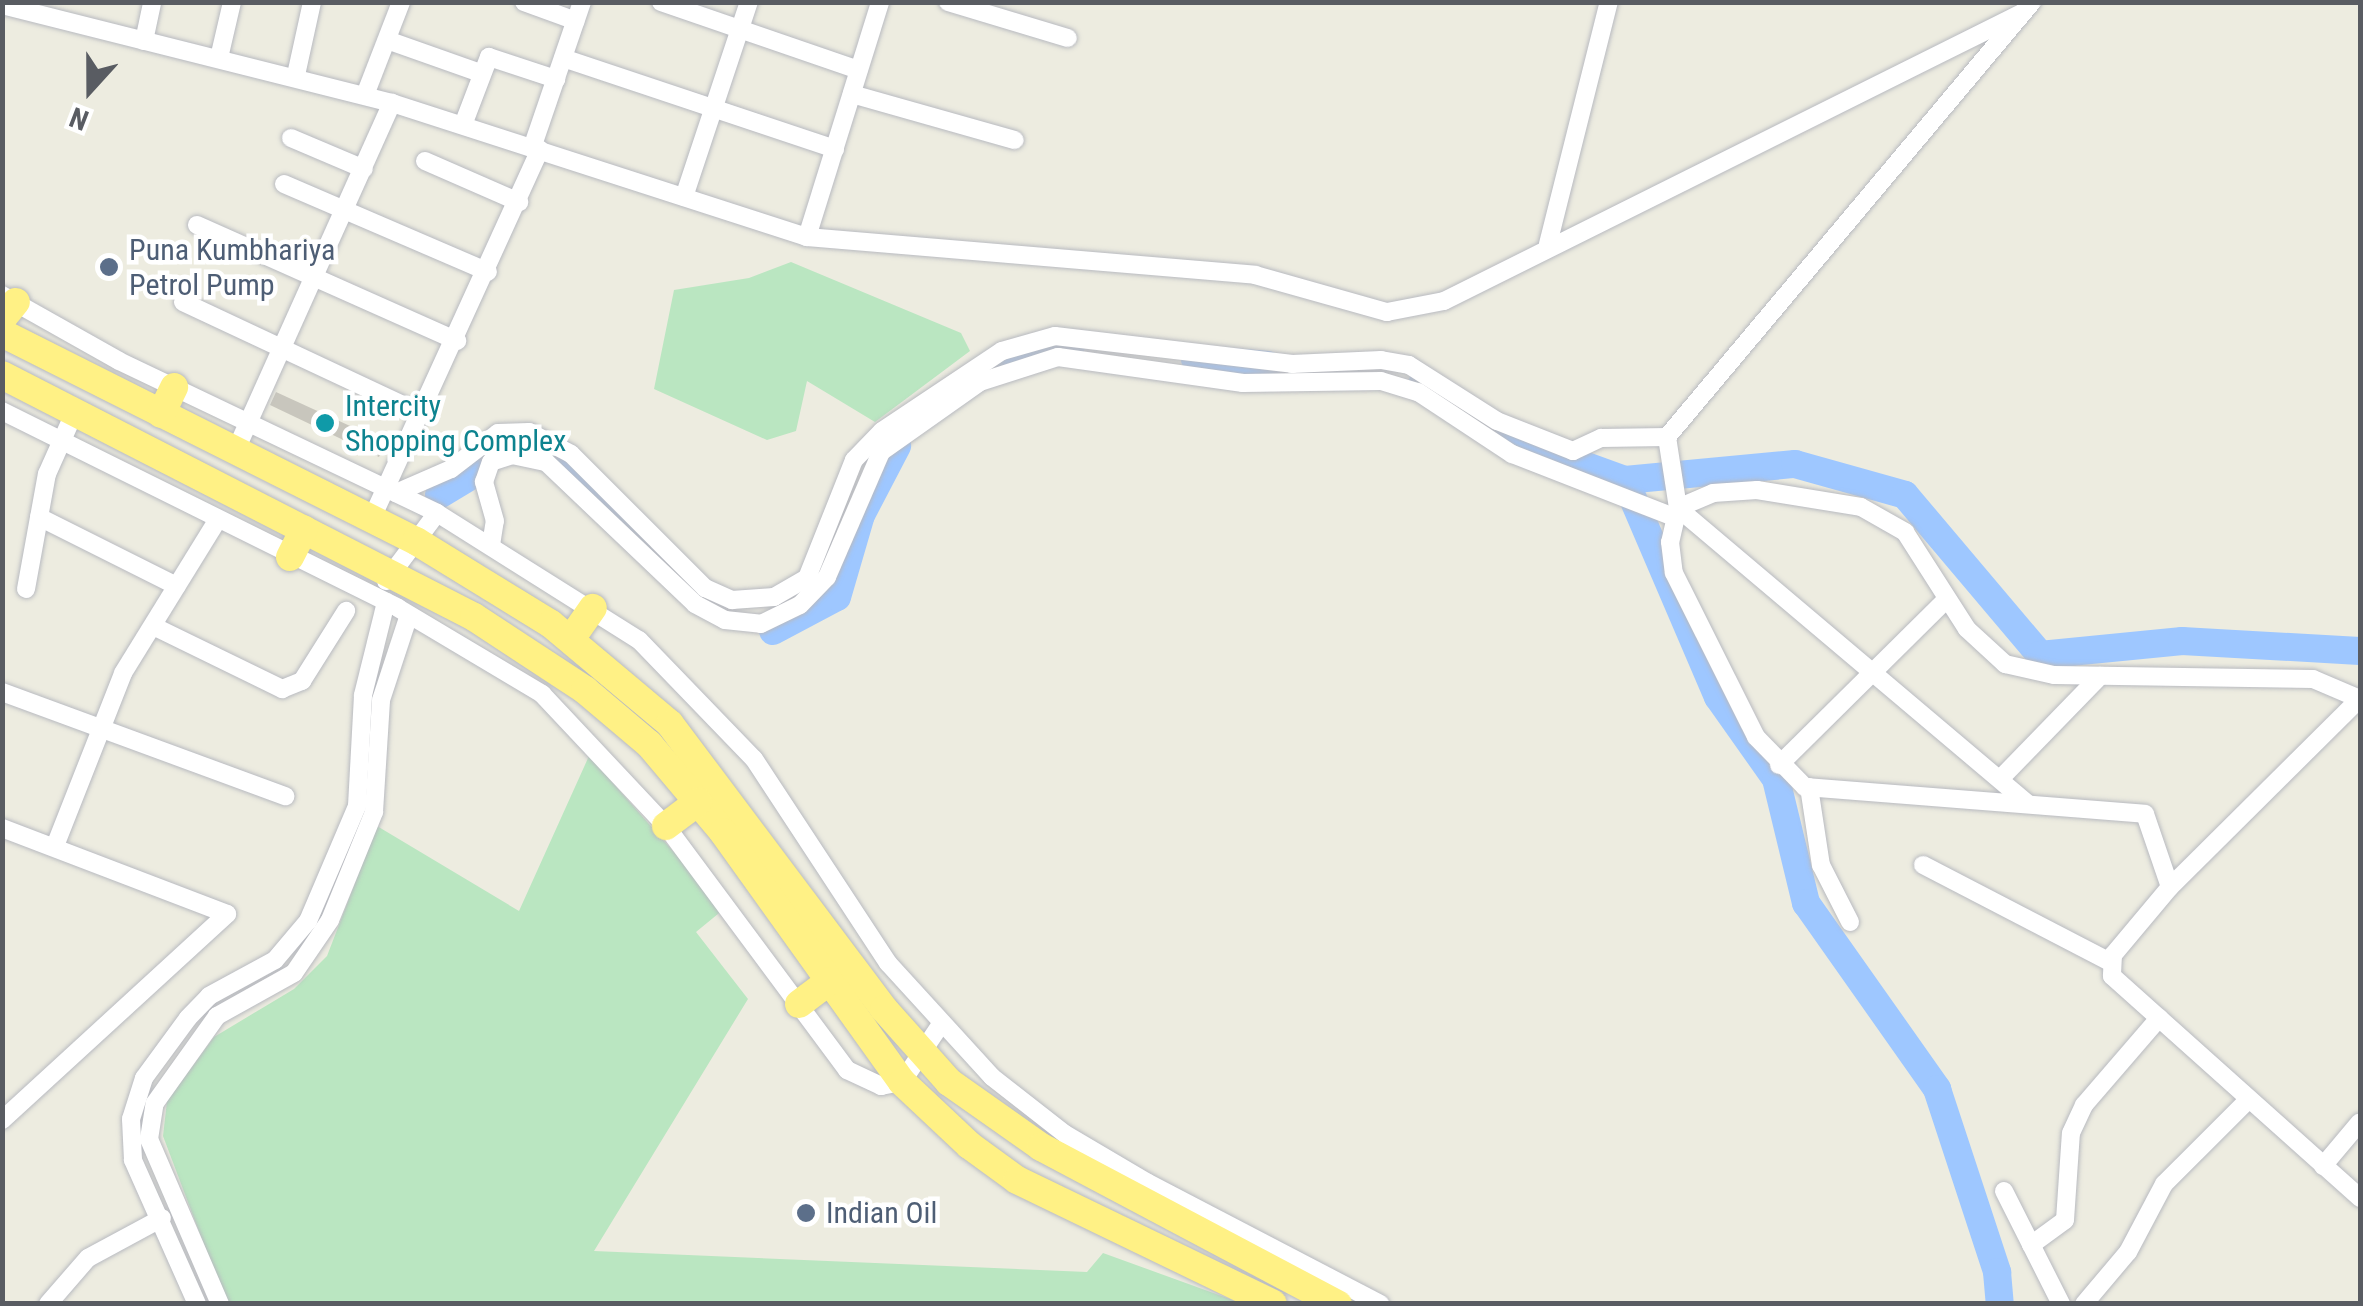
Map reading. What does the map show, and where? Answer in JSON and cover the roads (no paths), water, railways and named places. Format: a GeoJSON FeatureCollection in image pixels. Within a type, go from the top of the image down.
{"type":"FeatureCollection","features":[{"type":"Feature","properties":{"kind":"highway"},"geometry":{"type":"LineString","coordinates":[[2,333],[416,540],[571,639],[670,724],[924,1056],[1042,1148],[1338,1304]]}},
{"type":"Feature","properties":{"kind":"highway"},"geometry":{"type":"LineString","coordinates":[[2,375],[392,573],[541,660],[649,744],[698,802],[902,1082],[1017,1180],[1273,1304]]}},
{"type":"Feature","properties":{"kind":"highway"},"geometry":{"type":"LineString","coordinates":[[161,414],[174,387]]}},
{"type":"Feature","properties":{"kind":"highway"},"geometry":{"type":"LineString","coordinates":[[290,557],[304,529]]}},
{"type":"Feature","properties":{"kind":"highway"},"geometry":{"type":"LineString","coordinates":[[571,639],[593,608]]}},
{"type":"Feature","properties":{"kind":"highway"},"geometry":{"type":"LineString","coordinates":[[524,682],[541,660]]}},
{"type":"Feature","properties":{"kind":"highway"},"geometry":{"type":"LineString","coordinates":[[666,826],[698,802]]}},
{"type":"Feature","properties":{"kind":"highway"},"geometry":{"type":"LineString","coordinates":[[799,1004],[829,981]]}},
{"type":"Feature","properties":{"kind":"street"},"geometry":{"type":"LineString","coordinates":[[144,41],[152,2]]}},
{"type":"Feature","properties":{"kind":"street"},"geometry":{"type":"LineString","coordinates":[[219,58],[232,2]]}},
{"type":"Feature","properties":{"kind":"street"},"geometry":{"type":"LineString","coordinates":[[296,75],[312,2]]}},
{"type":"Feature","properties":{"kind":"street"},"geometry":{"type":"LineString","coordinates":[[365,95],[401,2]]}},
{"type":"Feature","properties":{"kind":"street"},"geometry":{"type":"LineString","coordinates":[[524,2],[576,21]]}},
{"type":"Feature","properties":{"kind":"street"},"geometry":{"type":"LineString","coordinates":[[372,518],[392,491],[519,202],[582,2]]}},
{"type":"Feature","properties":{"kind":"street"},"geometry":{"type":"LineString","coordinates":[[661,2],[859,70]]}},
{"type":"Feature","properties":{"kind":"street"},"geometry":{"type":"LineString","coordinates":[[684,197],[749,2]]}},
{"type":"Feature","properties":{"kind":"street"},"geometry":{"type":"LineString","coordinates":[[807,237],[880,2]]}},
{"type":"Feature","properties":{"kind":"street"},"geometry":{"type":"LineString","coordinates":[[948,2],[1068,38]]}},
{"type":"Feature","properties":{"kind":"street"},"geometry":{"type":"LineString","coordinates":[[1548,244],[1609,2]]}},
{"type":"Feature","properties":{"kind":"street"},"geometry":{"type":"LineString","coordinates":[[2,6],[296,75],[807,237],[1255,275],[1386,312],[1444,301],[1548,244],[2027,8]]}},
{"type":"Feature","properties":{"kind":"street"},"geometry":{"type":"LineString","coordinates":[[2027,8],[1666,442],[1676,509],[1674,574],[1731,693],[1779,765],[1809,787],[2145,814],[2170,888]]}},
{"type":"Feature","properties":{"kind":"street"},"geometry":{"type":"LineString","coordinates":[[387,40],[480,73]]}},
{"type":"Feature","properties":{"kind":"street"},"geometry":{"type":"LineString","coordinates":[[463,126],[480,73],[489,58],[556,79]]}},
{"type":"Feature","properties":{"kind":"street"},"geometry":{"type":"LineString","coordinates":[[563,58],[834,149]]}},
{"type":"Feature","properties":{"kind":"street"},"geometry":{"type":"LineString","coordinates":[[852,94],[1016,140]]}},
{"type":"Feature","properties":{"kind":"street"},"geometry":{"type":"LineString","coordinates":[[235,452],[347,211],[392,103]]}},
{"type":"Feature","properties":{"kind":"street"},"geometry":{"type":"LineString","coordinates":[[291,138],[364,169]]}},
{"type":"Feature","properties":{"kind":"street"},"geometry":{"type":"LineString","coordinates":[[426,161],[519,202]]}},
{"type":"Feature","properties":{"kind":"street"},"geometry":{"type":"LineString","coordinates":[[284,184],[488,272]]}},
{"type":"Feature","properties":{"kind":"street"},"geometry":{"type":"LineString","coordinates":[[198,225],[457,341]]}},
{"type":"Feature","properties":{"kind":"street"},"geometry":{"type":"LineString","coordinates":[[183,302],[284,346],[424,415]]}},
{"type":"Feature","properties":{"kind":"street"},"geometry":{"type":"LineString","coordinates":[[7,305],[437,513],[593,608],[678,674],[754,759],[888,963],[941,1024],[1065,1134],[1380,1304]]}},
{"type":"Feature","properties":{"kind":"street"},"geometry":{"type":"LineString","coordinates":[[392,491],[451,468],[498,433],[529,432],[571,454],[705,588],[732,600],[774,597],[807,578],[854,460],[882,431],[1002,350],[1056,336],[1292,364],[1380,360],[1409,365],[1497,421],[1573,451],[1601,438],[1666,442]]}},
{"type":"Feature","properties":{"kind":"street"},"geometry":{"type":"LineString","coordinates":[[491,545],[495,522],[484,482],[491,462],[512,456],[546,462],[694,604],[725,620],[761,624],[800,605],[828,576],[881,452],[980,382],[1058,357],[1242,383],[1380,381],[1418,392],[1512,454],[1587,488],[1676,509],[2027,804]]}},
{"type":"Feature","properties":{"kind":"street"},"geometry":{"type":"LineString","coordinates":[[2,411],[217,521],[381,599],[524,682],[666,826],[847,1070],[881,1086],[902,1082],[924,1056],[941,1024]]}},
{"type":"Feature","properties":{"kind":"street"},"geometry":{"type":"LineString","coordinates":[[26,590],[39,516],[59,442],[74,411]]}},
{"type":"Feature","properties":{"kind":"street"},"geometry":{"type":"LineString","coordinates":[[1676,509],[1713,493],[1757,490],[1861,506],[1905,532],[1946,600],[2006,664],[2100,676],[2313,679],[2360,699],[2170,888],[2110,962],[2112,976],[2360,1198]]}},
{"type":"Feature","properties":{"kind":"street"},"geometry":{"type":"LineString","coordinates":[[196,1304],[162,1218],[133,1160],[136,1098],[162,1048],[209,996],[275,960],[308,922],[357,806],[364,695],[381,599],[392,573],[437,513]]}},
{"type":"Feature","properties":{"kind":"street"},"geometry":{"type":"LineString","coordinates":[[39,516],[178,586]]}},
{"type":"Feature","properties":{"kind":"street"},"geometry":{"type":"LineString","coordinates":[[54,846],[102,726],[153,626],[217,521]]}},
{"type":"Feature","properties":{"kind":"street"},"geometry":{"type":"LineString","coordinates":[[1779,765],[1946,600]]}},
{"type":"Feature","properties":{"kind":"street"},"geometry":{"type":"LineString","coordinates":[[153,626],[282,689],[302,681],[346,611]]}},
{"type":"Feature","properties":{"kind":"street"},"geometry":{"type":"LineString","coordinates":[[220,1304],[149,1139],[150,1120],[195,1040],[217,1016],[294,973],[330,920],[374,812],[381,700],[409,615]]}},
{"type":"Feature","properties":{"kind":"street"},"geometry":{"type":"LineString","coordinates":[[2000,779],[2100,676]]}},
{"type":"Feature","properties":{"kind":"street"},"geometry":{"type":"LineString","coordinates":[[2,692],[286,796]]}},
{"type":"Feature","properties":{"kind":"street"},"geometry":{"type":"LineString","coordinates":[[1809,787],[1820,866],[1850,922]]}},
{"type":"Feature","properties":{"kind":"street"},"geometry":{"type":"LineString","coordinates":[[2,828],[228,914],[2,1120]]}},
{"type":"Feature","properties":{"kind":"street"},"geometry":{"type":"LineString","coordinates":[[1923,865],[2110,962]]}},
{"type":"Feature","properties":{"kind":"street"},"geometry":{"type":"LineString","coordinates":[[2031,1245],[2065,1220],[2071,1133],[2084,1105],[2159,1018]]}},
{"type":"Feature","properties":{"kind":"street"},"geometry":{"type":"LineString","coordinates":[[2084,1304],[2128,1252],[2164,1184],[2249,1099]]}},
{"type":"Feature","properties":{"kind":"street"},"geometry":{"type":"LineString","coordinates":[[2323,1166],[2360,1122]]}},
{"type":"Feature","properties":{"kind":"street"},"geometry":{"type":"LineString","coordinates":[[2004,1192],[2060,1304]]}},
{"type":"Feature","properties":{"kind":"street"},"geometry":{"type":"LineString","coordinates":[[48,1304],[88,1258],[162,1218]]}},
{"type":"Feature","properties":{"kind":"waterway"},"geometry":{"type":"LineString","coordinates":[[1004,356],[1072,344]]}},
{"type":"Feature","properties":{"kind":"waterway"},"geometry":{"type":"LineString","coordinates":[[1195,359],[1268,365]]}},
{"type":"Feature","properties":{"kind":"waterway"},"geometry":{"type":"LineString","coordinates":[[1423,382],[1493,432],[1625,480],[1795,464],[1905,495],[2040,655],[2182,641],[2360,651]]}},
{"type":"Feature","properties":{"kind":"waterway"},"geometry":{"type":"LineString","coordinates":[[773,631],[837,597],[861,515],[897,446]]}},
{"type":"Feature","properties":{"kind":"waterway"},"geometry":{"type":"LineString","coordinates":[[519,448],[559,452],[667,567]]}},
{"type":"Feature","properties":{"kind":"waterway"},"geometry":{"type":"LineString","coordinates":[[439,495],[479,471]]}},
{"type":"Feature","properties":{"kind":"waterway"},"geometry":{"type":"LineString","coordinates":[[1625,480],[1718,697],[1776,779],[1806,903],[1937,1089],[1997,1272],[2000,1304]]}},
{"type":"Feature","properties":{"kind":"place","name":"Puna Kumbhariya Petrol Pump"},"geometry":{"type":"Point","coordinates":[109,267]}},
{"type":"Feature","properties":{"kind":"place","name":"Intercity Shopping Complex"},"geometry":{"type":"Point","coordinates":[325,423]}},
{"type":"Feature","properties":{"kind":"place","name":"Indian Oil"},"geometry":{"type":"Point","coordinates":[806,1213]}}]}
